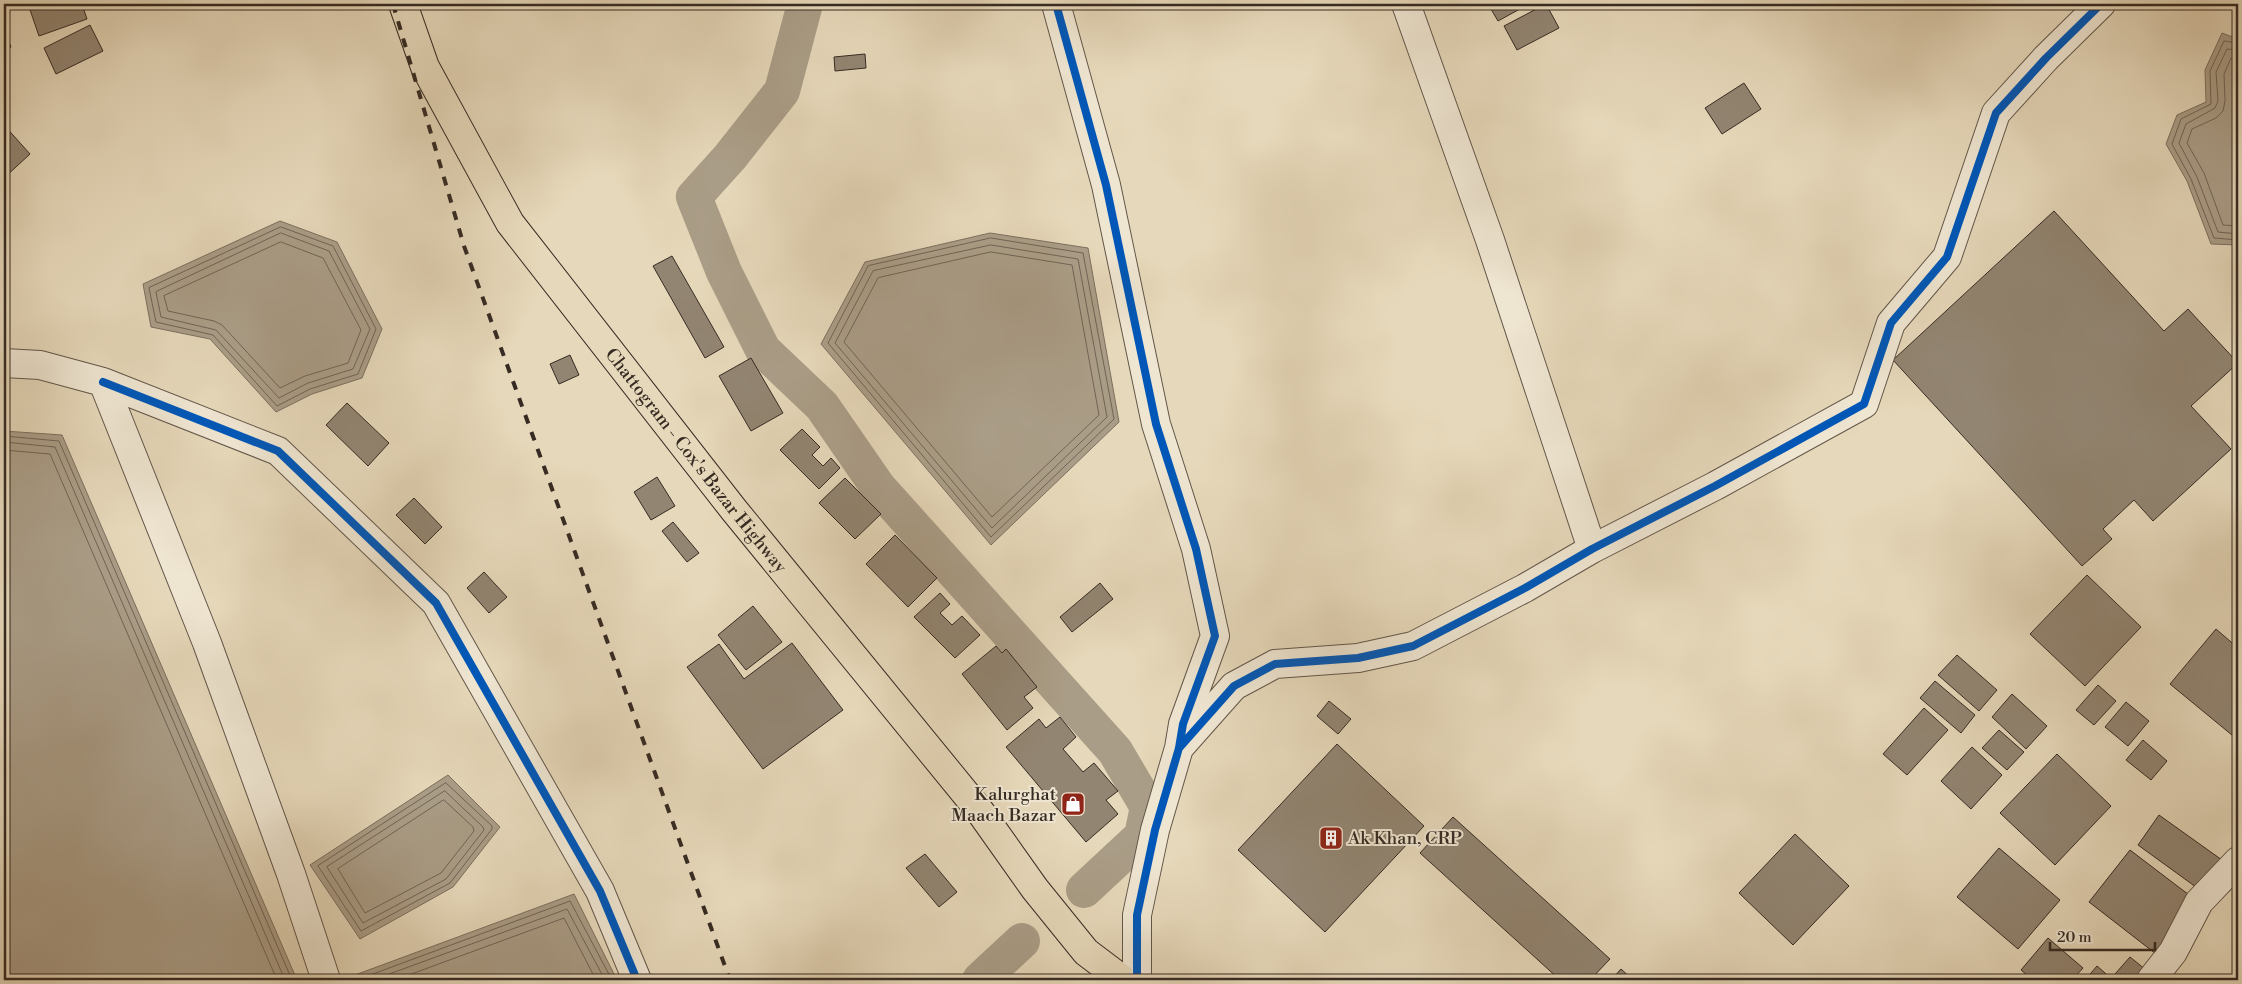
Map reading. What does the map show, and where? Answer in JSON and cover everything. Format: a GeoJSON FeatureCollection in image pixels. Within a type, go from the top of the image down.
{"type":"FeatureCollection","features":[{"type":"Feature","properties":{"kind":"highway","name":"Chattogram - Cox's Bazar Highway"},"geometry":{"type":"LineString","coordinates":[[403,4],[425,67],[510,223],[734,510],[979,810],[1035,889],[1086,952]]}},
{"type":"Feature","properties":{"kind":"highway"},"geometry":{"type":"LineString","coordinates":[[1086,952],[1098,980]]}},
{"type":"Feature","properties":{"kind":"highway"},"geometry":{"type":"LineString","coordinates":[[1086,952],[1123,980]]}},
{"type":"Feature","properties":{"kind":"street"},"geometry":{"type":"LineString","coordinates":[[1056,4],[1106,185],[1156,424],[1196,549],[1215,636],[1183,724],[1179,748],[1155,830],[1137,915],[1137,980]]}},
{"type":"Feature","properties":{"kind":"street"},"geometry":{"type":"LineString","coordinates":[[1406,4],[1490,240],[1592,549]]}},
{"type":"Feature","properties":{"kind":"street"},"geometry":{"type":"LineString","coordinates":[[1179,748],[1234,686],[1275,664],[1358,658],[1413,646],[1592,549],[1716,486],[1864,404],[1891,323],[1947,257],[1996,113],[2046,58],[2101,4]]}},
{"type":"Feature","properties":{"kind":"street"},"geometry":{"type":"LineString","coordinates":[[4,363],[40,365],[103,382],[278,451],[436,603],[600,891],[637,980]]}},
{"type":"Feature","properties":{"kind":"street"},"geometry":{"type":"LineString","coordinates":[[103,382],[207,643],[291,874],[326,980]]}},
{"type":"Feature","properties":{"kind":"street"},"geometry":{"type":"LineString","coordinates":[[2159,978],[2200,902],[2238,861]]}},
{"type":"Feature","properties":{"kind":"water"},"geometry":{"type":"Polygon","coordinates":[[[2222,33],[2238,39],[2238,245],[2211,244],[2187,181],[2166,144],[2177,115],[2206,102],[2205,70],[2222,33]]]}},
{"type":"Feature","properties":{"kind":"water"},"geometry":{"type":"Polygon","coordinates":[[[280,221],[337,242],[382,329],[362,378],[312,394],[276,412],[210,339],[151,327],[143,284],[280,221]]]}},
{"type":"Feature","properties":{"kind":"water"},"geometry":{"type":"Polygon","coordinates":[[[990,233],[1088,248],[1119,422],[991,545],[821,344],[865,262],[990,233]]]}},
{"type":"Feature","properties":{"kind":"water"},"geometry":{"type":"Polygon","coordinates":[[[4,431],[62,435],[297,980],[4,980],[4,431]]]}},
{"type":"Feature","properties":{"kind":"water"},"geometry":{"type":"Polygon","coordinates":[[[448,775],[500,827],[453,887],[360,939],[310,865],[448,775]]]}},
{"type":"Feature","properties":{"kind":"water"},"geometry":{"type":"Polygon","coordinates":[[[574,894],[617,980],[356,980],[355,975],[574,894]]]}},
{"type":"Feature","properties":{"kind":"building"},"geometry":{"type":"Polygon","coordinates":[[[28,4],[82,4],[87,19],[39,36],[28,4]]]}},
{"type":"Feature","properties":{"kind":"building"},"geometry":{"type":"Polygon","coordinates":[[[1488,4],[1529,4],[1498,21],[1488,4]]]}},
{"type":"Feature","properties":{"kind":"building"},"geometry":{"type":"Polygon","coordinates":[[[1546,4],[1559,28],[1517,50],[1504,26],[1546,4]]]}},
{"type":"Feature","properties":{"kind":"building"},"geometry":{"type":"Polygon","coordinates":[[[90,25],[103,51],[56,74],[44,48],[90,25]]]}},
{"type":"Feature","properties":{"kind":"building"},"geometry":{"type":"Polygon","coordinates":[[[4,30],[11,47],[4,50],[4,30]]]}},
{"type":"Feature","properties":{"kind":"building"},"geometry":{"type":"Polygon","coordinates":[[[865,54],[866,68],[835,71],[834,57],[865,54]]]}},
{"type":"Feature","properties":{"kind":"building"},"geometry":{"type":"Polygon","coordinates":[[[1744,83],[1761,109],[1722,134],[1705,108],[1744,83]]]}},
{"type":"Feature","properties":{"kind":"building"},"geometry":{"type":"Polygon","coordinates":[[[4,125],[30,154],[4,178],[4,125]]]}},
{"type":"Feature","properties":{"kind":"building"},"geometry":{"type":"Polygon","coordinates":[[[2054,211],[2164,331],[2188,309],[2238,363],[2191,406],[2231,449],[2153,521],[2134,500],[2103,529],[2112,539],[2082,566],[1893,360],[2054,211]]]}},
{"type":"Feature","properties":{"kind":"building"},"geometry":{"type":"Polygon","coordinates":[[[672,256],[724,347],[705,358],[653,266],[672,256]]]}},
{"type":"Feature","properties":{"kind":"building"},"geometry":{"type":"Polygon","coordinates":[[[570,355],[579,375],[559,384],[550,364],[570,355]]]}},
{"type":"Feature","properties":{"kind":"building"},"geometry":{"type":"Polygon","coordinates":[[[751,358],[783,413],[751,431],[719,376],[751,358]]]}},
{"type":"Feature","properties":{"kind":"building"},"geometry":{"type":"Polygon","coordinates":[[[347,403],[389,443],[368,466],[326,425],[347,403]]]}},
{"type":"Feature","properties":{"kind":"building"},"geometry":{"type":"Polygon","coordinates":[[[802,429],[820,447],[812,455],[823,466],[831,458],[840,468],[819,489],[780,450],[802,429]]]}},
{"type":"Feature","properties":{"kind":"building"},"geometry":{"type":"Polygon","coordinates":[[[657,477],[675,506],[651,520],[634,492],[657,477]]]}},
{"type":"Feature","properties":{"kind":"building"},"geometry":{"type":"Polygon","coordinates":[[[845,478],[881,514],[855,539],[819,503],[845,478]]]}},
{"type":"Feature","properties":{"kind":"building"},"geometry":{"type":"Polygon","coordinates":[[[414,498],[442,527],[425,544],[396,515],[414,498]]]}},
{"type":"Feature","properties":{"kind":"building"},"geometry":{"type":"Polygon","coordinates":[[[673,522],[699,553],[687,562],[662,531],[673,522]]]}},
{"type":"Feature","properties":{"kind":"building"},"geometry":{"type":"Polygon","coordinates":[[[895,535],[937,578],[908,607],[866,564],[895,535]]]}},
{"type":"Feature","properties":{"kind":"building"},"geometry":{"type":"Polygon","coordinates":[[[484,572],[507,597],[489,613],[467,588],[484,572]]]}},
{"type":"Feature","properties":{"kind":"building"},"geometry":{"type":"Polygon","coordinates":[[[2087,575],[2141,627],[2085,686],[2030,634],[2087,575]]]}},
{"type":"Feature","properties":{"kind":"building"},"geometry":{"type":"Polygon","coordinates":[[[1100,583],[1113,599],[1072,632],[1060,617],[1100,583]]]}},
{"type":"Feature","properties":{"kind":"building"},"geometry":{"type":"Polygon","coordinates":[[[940,593],[950,604],[940,613],[952,625],[962,616],[980,635],[955,658],[914,617],[940,593]]]}},
{"type":"Feature","properties":{"kind":"building"},"geometry":{"type":"Polygon","coordinates":[[[753,606],[782,642],[746,670],[718,635],[753,606]]]}},
{"type":"Feature","properties":{"kind":"building"},"geometry":{"type":"Polygon","coordinates":[[[2216,629],[2238,648],[2238,740],[2170,684],[2216,629]]]}},
{"type":"Feature","properties":{"kind":"building"},"geometry":{"type":"Polygon","coordinates":[[[792,643],[843,710],[763,769],[687,667],[719,644],[744,679],[792,643]]]}},
{"type":"Feature","properties":{"kind":"building"},"geometry":{"type":"Polygon","coordinates":[[[996,646],[1002,653],[1006,649],[1037,687],[1024,697],[1033,708],[1007,730],[962,674],[996,646]]]}},
{"type":"Feature","properties":{"kind":"building"},"geometry":{"type":"Polygon","coordinates":[[[1957,655],[1997,690],[1979,711],[1938,675],[1957,655]]]}},
{"type":"Feature","properties":{"kind":"building"},"geometry":{"type":"Polygon","coordinates":[[[1935,681],[1975,715],[1961,733],[1920,698],[1935,681]]]}},
{"type":"Feature","properties":{"kind":"building"},"geometry":{"type":"Polygon","coordinates":[[[2098,685],[2116,701],[2094,725],[2076,710],[2098,685]]]}},
{"type":"Feature","properties":{"kind":"building"},"geometry":{"type":"Polygon","coordinates":[[[2012,694],[2047,726],[2026,749],[1992,717],[2012,694]]]}},
{"type":"Feature","properties":{"kind":"building"},"geometry":{"type":"Polygon","coordinates":[[[1329,701],[1351,719],[1338,734],[1317,716],[1329,701]]]}},
{"type":"Feature","properties":{"kind":"building"},"geometry":{"type":"Polygon","coordinates":[[[2126,702],[2149,721],[2128,746],[2105,727],[2126,702]]]}},
{"type":"Feature","properties":{"kind":"building"},"geometry":{"type":"Polygon","coordinates":[[[1924,708],[1948,730],[1907,775],[1883,754],[1924,708]]]}},
{"type":"Feature","properties":{"kind":"building"},"geometry":{"type":"Polygon","coordinates":[[[1060,717],[1076,737],[1063,749],[1083,772],[1094,763],[1118,791],[1106,800],[1118,814],[1086,842],[1006,747],[1039,719],[1046,728],[1060,717]]]}},
{"type":"Feature","properties":{"kind":"building"},"geometry":{"type":"Polygon","coordinates":[[[1999,730],[2024,752],[2007,770],[1982,748],[1999,730]]]}},
{"type":"Feature","properties":{"kind":"building"},"geometry":{"type":"Polygon","coordinates":[[[2143,740],[2167,761],[2151,780],[2126,760],[2143,740]]]}},
{"type":"Feature","properties":{"kind":"building","name":"Ak Khan, CRP"},"geometry":{"type":"Polygon","coordinates":[[[1337,744],[1424,826],[1325,932],[1238,850],[1337,744]]]}},
{"type":"Feature","properties":{"kind":"building"},"geometry":{"type":"Polygon","coordinates":[[[1972,747],[2002,775],[1971,809],[1941,781],[1972,747]]]}},
{"type":"Feature","properties":{"kind":"building"},"geometry":{"type":"Polygon","coordinates":[[[2057,754],[2111,806],[2055,865],[2000,813],[2057,754]]]}},
{"type":"Feature","properties":{"kind":"building"},"geometry":{"type":"Polygon","coordinates":[[[2159,815],[2222,860],[2200,890],[2138,845],[2159,815]]]}},
{"type":"Feature","properties":{"kind":"building"},"geometry":{"type":"Polygon","coordinates":[[[1453,817],[1610,959],[1590,980],[1560,980],[1420,853],[1453,817]]]}},
{"type":"Feature","properties":{"kind":"building"},"geometry":{"type":"Polygon","coordinates":[[[1795,834],[1849,886],[1793,945],[1739,893],[1795,834]]]}},
{"type":"Feature","properties":{"kind":"building"},"geometry":{"type":"Polygon","coordinates":[[[1999,848],[2060,900],[2018,949],[1957,897],[1999,848]]]}},
{"type":"Feature","properties":{"kind":"building"},"geometry":{"type":"Polygon","coordinates":[[[2130,850],[2197,901],[2156,954],[2089,902],[2130,850]]]}},
{"type":"Feature","properties":{"kind":"building"},"geometry":{"type":"Polygon","coordinates":[[[925,854],[957,892],[939,907],[906,868],[925,854]]]}},
{"type":"Feature","properties":{"kind":"building"},"geometry":{"type":"Polygon","coordinates":[[[2048,938],[2083,968],[2072,980],[2033,980],[2021,970],[2048,938]]]}},
{"type":"Feature","properties":{"kind":"building"},"geometry":{"type":"Polygon","coordinates":[[[2130,957],[2151,974],[2146,980],[2123,980],[2115,974],[2130,957]]]}},
{"type":"Feature","properties":{"kind":"building"},"geometry":{"type":"Polygon","coordinates":[[[2097,966],[2113,980],[2085,980],[2097,966]]]}},
{"type":"Feature","properties":{"kind":"building"},"geometry":{"type":"Polygon","coordinates":[[[1621,969],[1633,980],[1611,980],[1621,969]]]}},
{"type":"Feature","properties":{"kind":"waterway"},"geometry":{"type":"LineString","coordinates":[[805,4],[782,91],[730,157],[694,197],[724,272],[763,350],[822,406],[878,487],[1115,751],[1148,807],[1142,836],[1084,890]]}},
{"type":"Feature","properties":{"kind":"waterway"},"geometry":{"type":"LineString","coordinates":[[980,980],[1022,941]]}},
{"type":"Feature","properties":{"kind":"railway"},"geometry":{"type":"LineString","coordinates":[[393,4],[464,246],[730,980]]}},
{"type":"Feature","properties":{"kind":"cycle path"},"geometry":{"type":"LineString","coordinates":[[1056,4],[1106,185],[1156,424],[1196,549],[1215,636],[1183,724],[1179,748],[1155,830],[1137,915],[1137,980]]}},
{"type":"Feature","properties":{"kind":"cycle path"},"geometry":{"type":"LineString","coordinates":[[1179,748],[1234,686],[1275,664],[1358,658],[1413,646],[1525,588],[1592,549],[1715,486],[1864,404],[1891,323],[1947,257],[1996,113],[2046,58],[2101,4]]}},
{"type":"Feature","properties":{"kind":"cycle path"},"geometry":{"type":"LineString","coordinates":[[103,382],[278,451],[436,603],[600,891],[637,980]]}},
{"type":"Feature","properties":{"kind":"place","name":"Kalurghat Maach Bazar"},"geometry":{"type":"Point","coordinates":[1073,804]}},
{"type":"Feature","properties":{"kind":"place","name":"Ak Khan, CRP"},"geometry":{"type":"Point","coordinates":[1331,838]}}]}
